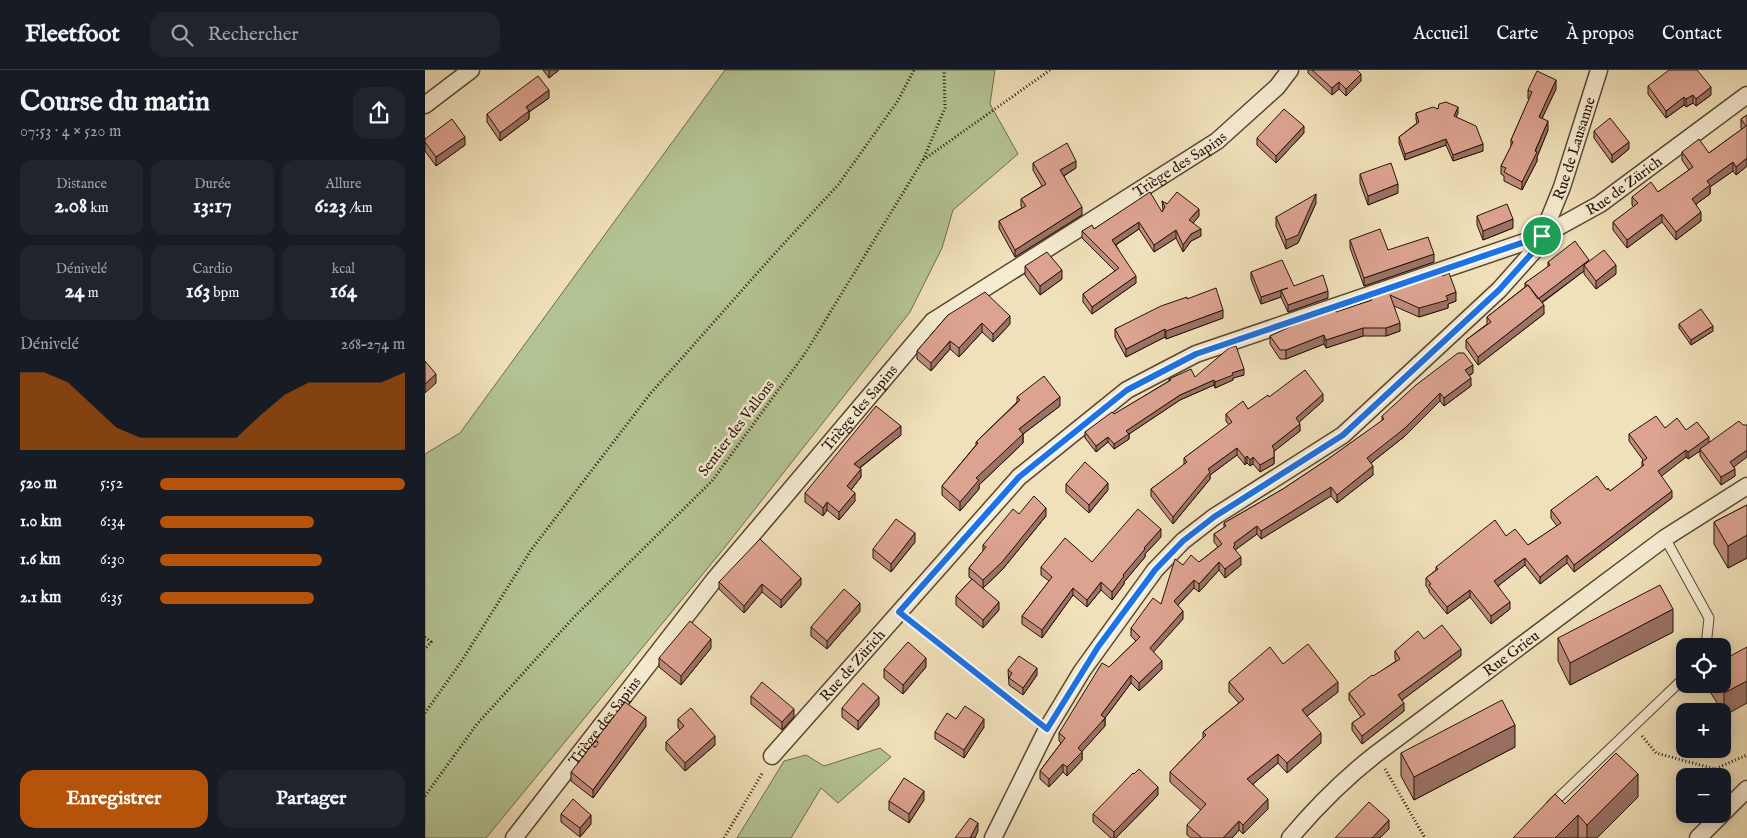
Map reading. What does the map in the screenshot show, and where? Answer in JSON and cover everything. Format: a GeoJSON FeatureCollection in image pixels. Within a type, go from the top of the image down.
{"type":"FeatureCollection","features":[{"type":"Feature","properties":{"kind":"street"},"geometry":{"type":"LineString","coordinates":[[425,105],[471,70]]}},
{"type":"Feature","properties":{"kind":"street","name":"Triège des Sapins"},"geometry":{"type":"LineString","coordinates":[[514,838],[713,580],[933,320],[1217,141],[1277,88],[1290,70]]}},
{"type":"Feature","properties":{"kind":"street","name":"Rue de Lausanne"},"geometry":{"type":"LineString","coordinates":[[993,838],[1047,729],[1098,647],[1155,570],[1183,541],[1214,517],[1343,435],[1499,290],[1533,252],[1542,236],[1562,187],[1599,70]]}},
{"type":"Feature","properties":{"kind":"street","name":"Rue de Zürich"},"geometry":{"type":"LineString","coordinates":[[772,756],[1019,477],[1127,390],[1196,354],[1542,236],[1600,204],[1747,95]]}},
{"type":"Feature","properties":{"kind":"street","name":"Rue Grieu"},"geometry":{"type":"LineString","coordinates":[[1290,838],[1314,809],[1376,754],[1665,538],[1747,486]]}},
{"type":"Feature","properties":{"kind":"street"},"geometry":{"type":"LineString","coordinates":[[1698,838],[1747,789]]}},
{"type":"Feature","properties":{"kind":"lane"},"geometry":{"type":"LineString","coordinates":[[1665,538],[1709,618],[1708,638]]}},
{"type":"Feature","properties":{"kind":"lane"},"geometry":{"type":"LineString","coordinates":[[1544,812],[1676,685]]}},
{"type":"Feature","properties":{"kind":"path"},"geometry":{"type":"LineString","coordinates":[[425,712],[461,662],[537,542],[650,394],[838,185],[897,102],[914,70]]}},
{"type":"Feature","properties":{"kind":"path"},"geometry":{"type":"LineString","coordinates":[[923,160],[945,108],[944,70]]}},
{"type":"Feature","properties":{"kind":"path","name":"Sentier des Vallons"},"geometry":{"type":"LineString","coordinates":[[425,796],[477,724],[569,623],[713,481],[806,352],[923,160],[1050,70]]}},
{"type":"Feature","properties":{"kind":"path"},"geometry":{"type":"LineString","coordinates":[[899,612],[1047,729]]}},
{"type":"Feature","properties":{"kind":"path"},"geometry":{"type":"LineString","coordinates":[[425,637],[431,642],[425,649]]}},
{"type":"Feature","properties":{"kind":"path"},"geometry":{"type":"LineString","coordinates":[[1633,726],[1656,753],[1715,769],[1747,755]]}},
{"type":"Feature","properties":{"kind":"path"},"geometry":{"type":"LineString","coordinates":[[1376,754],[1425,838]]}},
{"type":"Feature","properties":{"kind":"path"},"geometry":{"type":"LineString","coordinates":[[724,838],[772,756]]}},
{"type":"Feature","properties":{"kind":"green space"},"geometry":{"type":"Polygon","coordinates":[[[725,70],[995,70],[990,104],[1018,154],[953,210],[942,248],[910,312],[725,547],[486,838],[425,838],[425,454],[460,433],[725,70]]]}},
{"type":"Feature","properties":{"kind":"green space"},"geometry":{"type":"Polygon","coordinates":[[[880,748],[891,757],[838,803],[821,788],[791,838],[737,838],[784,761],[806,755],[824,766],[880,748]]]}},
{"type":"Feature","properties":{"kind":"building"},"geometry":{"type":"Polygon","coordinates":[[[1312,70],[1357,70],[1361,74],[1346,89],[1339,82],[1332,88],[1312,70]]]}},
{"type":"Feature","properties":{"kind":"building"},"geometry":{"type":"Polygon","coordinates":[[[1669,70],[1697,70],[1711,87],[1696,99],[1693,95],[1686,99],[1684,97],[1666,111],[1648,86],[1669,70]]]}},
{"type":"Feature","properties":{"kind":"building"},"geometry":{"type":"Polygon","coordinates":[[[1537,71],[1556,80],[1539,117],[1548,121],[1535,151],[1537,152],[1522,182],[1504,172],[1506,168],[1501,166],[1513,142],[1511,140],[1532,92],[1528,90],[1537,71]]]}},
{"type":"Feature","properties":{"kind":"building"},"geometry":{"type":"Polygon","coordinates":[[[538,76],[549,90],[526,107],[529,111],[500,133],[487,114],[538,76]]]}},
{"type":"Feature","properties":{"kind":"building"},"geometry":{"type":"Polygon","coordinates":[[[1446,102],[1458,107],[1454,116],[1476,126],[1483,144],[1453,155],[1446,139],[1405,154],[1399,137],[1419,122],[1416,113],[1433,107],[1438,109],[1439,104],[1446,102]]]}},
{"type":"Feature","properties":{"kind":"building"},"geometry":{"type":"Polygon","coordinates":[[[1284,109],[1304,126],[1276,156],[1257,138],[1284,109]]]}},
{"type":"Feature","properties":{"kind":"building"},"geometry":{"type":"Polygon","coordinates":[[[1747,115],[1747,158],[1736,167],[1733,162],[1707,181],[1710,185],[1692,199],[1701,212],[1676,232],[1662,214],[1627,240],[1613,222],[1638,203],[1632,197],[1651,182],[1658,192],[1693,167],[1682,152],[1699,139],[1709,153],[1746,126],[1741,119],[1747,115]]]}},
{"type":"Feature","properties":{"kind":"building"},"geometry":{"type":"Polygon","coordinates":[[[1610,118],[1629,142],[1612,155],[1594,131],[1610,118]]]}},
{"type":"Feature","properties":{"kind":"building"},"geometry":{"type":"Polygon","coordinates":[[[452,119],[465,137],[436,157],[425,142],[425,139],[452,119]]]}},
{"type":"Feature","properties":{"kind":"building"},"geometry":{"type":"Polygon","coordinates":[[[1067,143],[1076,161],[1060,170],[1082,207],[1015,250],[999,221],[1026,206],[1021,199],[1046,184],[1033,163],[1067,143]]]}},
{"type":"Feature","properties":{"kind":"building"},"geometry":{"type":"Polygon","coordinates":[[[1391,163],[1398,184],[1368,196],[1360,174],[1391,163]]]}},
{"type":"Feature","properties":{"kind":"building"},"geometry":{"type":"Polygon","coordinates":[[[1150,192],[1162,212],[1165,207],[1162,201],[1167,204],[1177,192],[1199,209],[1189,220],[1201,229],[1191,234],[1183,245],[1176,230],[1154,245],[1139,222],[1112,240],[1136,276],[1092,307],[1083,294],[1119,268],[1082,231],[1092,225],[1094,229],[1150,192]]]}},
{"type":"Feature","properties":{"kind":"building"},"geometry":{"type":"Polygon","coordinates":[[[1316,194],[1298,235],[1286,240],[1276,217],[1316,194]]]}},
{"type":"Feature","properties":{"kind":"building"},"geometry":{"type":"Polygon","coordinates":[[[1507,204],[1513,219],[1483,231],[1477,216],[1507,204]]]}},
{"type":"Feature","properties":{"kind":"building"},"geometry":{"type":"Polygon","coordinates":[[[1380,229],[1388,250],[1428,237],[1434,254],[1364,278],[1350,240],[1380,229]]]}},
{"type":"Feature","properties":{"kind":"building"},"geometry":{"type":"Polygon","coordinates":[[[1575,241],[1589,260],[1538,299],[1525,283],[1550,265],[1548,262],[1575,241]]]}},
{"type":"Feature","properties":{"kind":"building"},"geometry":{"type":"Polygon","coordinates":[[[1604,250],[1616,265],[1596,281],[1584,265],[1604,250]]]}},
{"type":"Feature","properties":{"kind":"building"},"geometry":{"type":"Polygon","coordinates":[[[1047,252],[1062,270],[1040,286],[1025,266],[1047,252]]]}},
{"type":"Feature","properties":{"kind":"building"},"geometry":{"type":"Polygon","coordinates":[[[1282,260],[1294,286],[1323,275],[1328,291],[1288,305],[1281,290],[1261,297],[1251,272],[1282,260]]]}},
{"type":"Feature","properties":{"kind":"building"},"geometry":{"type":"Polygon","coordinates":[[[1441,272],[1443,276],[1449,273],[1456,292],[1446,296],[1448,300],[1419,308],[1390,295],[1400,323],[1386,328],[1363,328],[1326,340],[1324,335],[1286,350],[1280,350],[1270,336],[1296,324],[1295,322],[1335,309],[1336,312],[1372,300],[1371,296],[1441,272]]]}},
{"type":"Feature","properties":{"kind":"building"},"geometry":{"type":"Polygon","coordinates":[[[1528,285],[1544,305],[1478,357],[1466,340],[1491,322],[1487,317],[1528,285]]]}},
{"type":"Feature","properties":{"kind":"building"},"geometry":{"type":"Polygon","coordinates":[[[1216,288],[1223,310],[1166,331],[1165,329],[1126,349],[1115,329],[1161,306],[1216,288]]]}},
{"type":"Feature","properties":{"kind":"building"},"geometry":{"type":"Polygon","coordinates":[[[985,292],[1010,316],[993,334],[982,323],[959,348],[950,341],[931,363],[917,351],[948,315],[985,292]]]}},
{"type":"Feature","properties":{"kind":"building"},"geometry":{"type":"Polygon","coordinates":[[[1701,309],[1713,326],[1691,340],[1679,324],[1701,309]]]}},
{"type":"Feature","properties":{"kind":"building"},"geometry":{"type":"Polygon","coordinates":[[[1236,346],[1244,369],[1180,395],[1126,431],[1129,434],[1114,444],[1108,437],[1096,446],[1085,432],[1112,412],[1114,414],[1171,380],[1169,379],[1191,369],[1195,377],[1229,348],[1236,346]]]}},
{"type":"Feature","properties":{"kind":"building"},"geometry":{"type":"Polygon","coordinates":[[[1458,353],[1464,353],[1473,365],[1465,370],[1471,378],[1444,398],[1440,393],[1405,428],[1367,458],[1373,466],[1337,495],[1331,487],[1261,531],[1257,526],[1234,543],[1233,547],[1241,557],[1225,569],[1219,562],[1199,584],[1194,580],[1174,601],[1183,611],[1150,648],[1162,661],[1139,683],[1131,675],[1101,715],[1105,718],[1078,748],[1082,752],[1067,767],[1063,764],[1049,779],[1040,771],[1065,738],[1059,733],[1102,663],[1109,667],[1140,637],[1131,628],[1153,598],[1161,604],[1175,559],[1183,565],[1191,555],[1199,562],[1222,544],[1214,534],[1226,526],[1224,523],[1283,489],[1384,419],[1382,416],[1416,385],[1458,353]]]}},
{"type":"Feature","properties":{"kind":"building"},"geometry":{"type":"Polygon","coordinates":[[[425,361],[436,374],[425,384],[425,361]]]}},
{"type":"Feature","properties":{"kind":"building"},"geometry":{"type":"Polygon","coordinates":[[[1305,370],[1323,394],[1296,418],[1300,424],[1272,446],[1274,457],[1260,465],[1253,457],[1250,460],[1247,456],[1245,458],[1237,448],[1208,469],[1210,472],[1173,517],[1151,489],[1187,462],[1184,458],[1232,422],[1226,414],[1243,401],[1248,409],[1268,395],[1269,397],[1305,370]]]}},
{"type":"Feature","properties":{"kind":"building"},"geometry":{"type":"Polygon","coordinates":[[[1044,376],[1060,397],[1019,429],[1023,434],[976,478],[979,480],[960,502],[942,486],[978,443],[976,442],[1020,400],[1017,397],[1044,376]]]}},
{"type":"Feature","properties":{"kind":"building"},"geometry":{"type":"Polygon","coordinates":[[[876,406],[901,426],[854,464],[861,469],[847,486],[855,493],[839,512],[827,502],[823,508],[805,493],[876,406]]]}},
{"type":"Feature","properties":{"kind":"building"},"geometry":{"type":"Polygon","coordinates":[[[1656,416],[1665,428],[1677,418],[1686,430],[1697,422],[1709,437],[1688,452],[1686,450],[1658,471],[1672,491],[1574,565],[1567,555],[1540,577],[1525,558],[1494,581],[1510,602],[1491,616],[1470,590],[1447,607],[1429,585],[1431,584],[1426,578],[1438,569],[1436,567],[1495,520],[1506,536],[1515,529],[1528,545],[1561,523],[1551,510],[1597,476],[1607,490],[1608,488],[1610,491],[1644,465],[1642,462],[1647,458],[1629,434],[1656,416]]]}},
{"type":"Feature","properties":{"kind":"building"},"geometry":{"type":"Polygon","coordinates":[[[1739,421],[1743,425],[1747,425],[1747,450],[1730,462],[1735,469],[1721,477],[1700,449],[1739,421]]]}},
{"type":"Feature","properties":{"kind":"building"},"geometry":{"type":"Polygon","coordinates":[[[1085,462],[1108,483],[1089,505],[1066,484],[1085,462]]]}},
{"type":"Feature","properties":{"kind":"building"},"geometry":{"type":"Polygon","coordinates":[[[1034,496],[1046,508],[1002,562],[983,580],[969,568],[986,547],[983,545],[1013,509],[1019,514],[1034,496]]]}},
{"type":"Feature","properties":{"kind":"building"},"geometry":{"type":"Polygon","coordinates":[[[1747,505],[1747,535],[1728,546],[1714,522],[1747,505]]]}},
{"type":"Feature","properties":{"kind":"building"},"geometry":{"type":"Polygon","coordinates":[[[1138,509],[1161,529],[1123,575],[1112,592],[1101,582],[1087,600],[1073,588],[1042,630],[1022,616],[1052,577],[1041,567],[1065,538],[1092,562],[1138,509]]]}},
{"type":"Feature","properties":{"kind":"building"},"geometry":{"type":"Polygon","coordinates":[[[896,519],[915,533],[891,564],[873,549],[896,519]]]}},
{"type":"Feature","properties":{"kind":"building"},"geometry":{"type":"Polygon","coordinates":[[[760,539],[801,578],[781,600],[762,584],[744,606],[719,582],[760,539]]]}},
{"type":"Feature","properties":{"kind":"building"},"geometry":{"type":"Polygon","coordinates":[[[972,579],[999,602],[983,620],[956,596],[972,579]]]}},
{"type":"Feature","properties":{"kind":"building"},"geometry":{"type":"Polygon","coordinates":[[[1660,585],[1673,609],[1570,663],[1558,638],[1660,585]]]}},
{"type":"Feature","properties":{"kind":"building"},"geometry":{"type":"Polygon","coordinates":[[[844,589],[860,603],[827,641],[811,627],[844,589]]]}},
{"type":"Feature","properties":{"kind":"building"},"geometry":{"type":"Polygon","coordinates":[[[690,621],[711,639],[681,676],[659,658],[690,621]]]}},
{"type":"Feature","properties":{"kind":"building"},"geometry":{"type":"Polygon","coordinates":[[[1442,625],[1461,649],[1398,695],[1404,703],[1362,736],[1352,723],[1365,714],[1349,693],[1372,675],[1400,659],[1395,651],[1418,631],[1424,639],[1442,625]]]}},
{"type":"Feature","properties":{"kind":"building"},"geometry":{"type":"Polygon","coordinates":[[[908,642],[926,658],[903,685],[884,669],[908,642]]]}},
{"type":"Feature","properties":{"kind":"building"},"geometry":{"type":"Polygon","coordinates":[[[1308,644],[1338,682],[1302,710],[1321,733],[1287,763],[1278,754],[1247,779],[1268,799],[1243,825],[1239,821],[1223,838],[1202,838],[1187,825],[1206,804],[1170,772],[1206,735],[1203,732],[1244,699],[1229,682],[1270,647],[1283,664],[1308,644]]]}},
{"type":"Feature","properties":{"kind":"building"},"geometry":{"type":"Polygon","coordinates":[[[1747,647],[1747,681],[1731,689],[1731,656],[1747,647]]]}},
{"type":"Feature","properties":{"kind":"building"},"geometry":{"type":"Polygon","coordinates":[[[1019,656],[1037,668],[1023,688],[1009,678],[1012,673],[1008,670],[1019,656]]]}},
{"type":"Feature","properties":{"kind":"building"},"geometry":{"type":"Polygon","coordinates":[[[762,682],[794,709],[782,722],[751,696],[762,682]]]}},
{"type":"Feature","properties":{"kind":"building"},"geometry":{"type":"Polygon","coordinates":[[[863,683],[879,697],[858,721],[842,708],[863,683]]]}},
{"type":"Feature","properties":{"kind":"building"},"geometry":{"type":"Polygon","coordinates":[[[1502,700],[1515,725],[1414,777],[1401,753],[1502,700]]]}},
{"type":"Feature","properties":{"kind":"building"},"geometry":{"type":"Polygon","coordinates":[[[625,702],[646,717],[593,790],[571,772],[625,702]]]}},
{"type":"Feature","properties":{"kind":"building"},"geometry":{"type":"Polygon","coordinates":[[[965,706],[984,719],[964,750],[935,732],[947,713],[956,719],[965,706]]]}},
{"type":"Feature","properties":{"kind":"building"},"geometry":{"type":"Polygon","coordinates":[[[691,708],[715,736],[685,763],[666,742],[684,726],[678,719],[691,708]]]}},
{"type":"Feature","properties":{"kind":"building"},"geometry":{"type":"Polygon","coordinates":[[[1616,753],[1638,774],[1587,825],[1578,815],[1555,838],[1513,838],[1555,794],[1565,804],[1616,753]]]}},
{"type":"Feature","properties":{"kind":"building"},"geometry":{"type":"Polygon","coordinates":[[[1139,769],[1158,787],[1114,832],[1093,814],[1139,769]]]}},
{"type":"Feature","properties":{"kind":"building"},"geometry":{"type":"Polygon","coordinates":[[[904,778],[924,791],[909,814],[889,801],[904,778]]]}},
{"type":"Feature","properties":{"kind":"building"},"geometry":{"type":"Polygon","coordinates":[[[573,799],[591,815],[580,828],[561,814],[573,799]]]}},
{"type":"Feature","properties":{"kind":"building"},"geometry":{"type":"Polygon","coordinates":[[[1369,802],[1389,820],[1372,838],[1335,838],[1369,802]]]}},
{"type":"Feature","properties":{"kind":"building"},"geometry":{"type":"Polygon","coordinates":[[[970,818],[978,823],[970,838],[955,838],[970,818]]]}},
{"type":"Feature","properties":{"kind":"route"},"geometry":{"type":"LineString","coordinates":[[1542,236],[1533,252],[1499,290],[1343,435],[1214,517],[1183,541],[1155,570],[1098,647],[1047,729],[899,612],[1019,477],[1127,390],[1196,354],[1542,236]]}}]}
